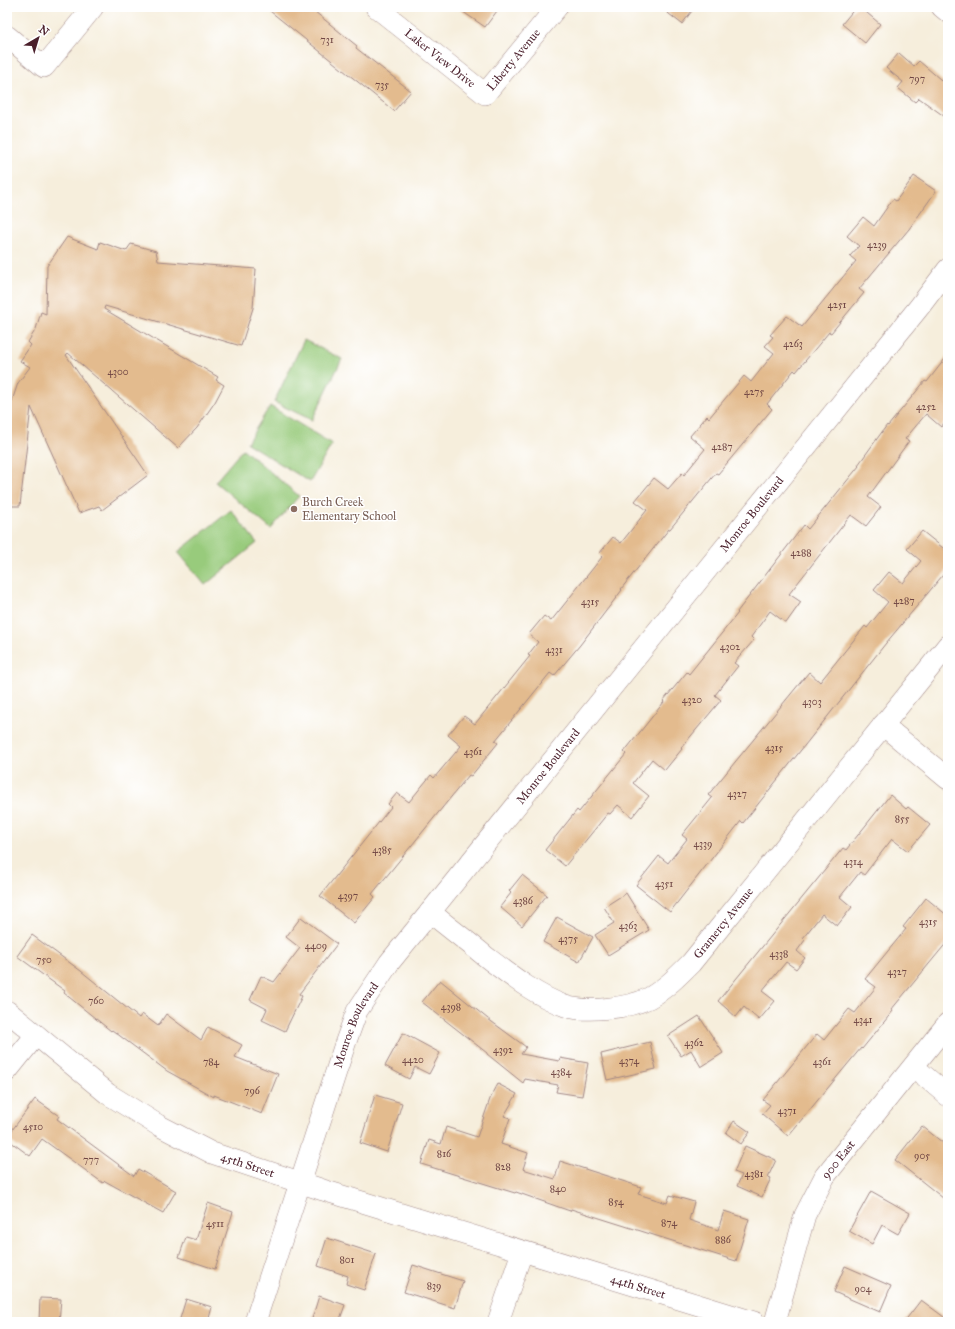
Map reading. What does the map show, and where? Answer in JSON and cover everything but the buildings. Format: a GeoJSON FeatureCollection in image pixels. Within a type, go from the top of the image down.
{"type":"FeatureCollection","features":[{"type":"Feature","properties":{"kind":"street"},"geometry":{"type":"LineString","coordinates":[[7,36],[44,67],[93,7]]}},
{"type":"Feature","properties":{"kind":"street","name":"Laker View Drive"},"geometry":{"type":"LineString","coordinates":[[376,7],[485,94]]}},
{"type":"Feature","properties":{"kind":"street","name":"Liberty Avenue"},"geometry":{"type":"LineString","coordinates":[[485,94],[557,7]]}},
{"type":"Feature","properties":{"kind":"street"},"geometry":{"type":"LineString","coordinates":[[942,7],[948,12]]}},
{"type":"Feature","properties":{"kind":"street","name":"Monroe Boulevard"},"geometry":{"type":"LineString","coordinates":[[255,1322],[357,1011],[389,963],[920,306],[948,269]]}},
{"type":"Feature","properties":{"kind":"street","name":"Gramercy Avenue"},"geometry":{"type":"LineString","coordinates":[[430,912],[511,976],[538,993],[566,1006],[593,1009],[620,1007],[648,998],[669,984],[691,963],[948,645]]}},
{"type":"Feature","properties":{"kind":"street"},"geometry":{"type":"LineString","coordinates":[[883,725],[948,779]]}},
{"type":"Feature","properties":{"kind":"street","name":"45th Street"},"geometry":{"type":"LineString","coordinates":[[7,1011],[108,1094],[158,1125],[212,1153],[300,1183],[522,1252]]}},
{"type":"Feature","properties":{"kind":"street","name":"900 East"},"geometry":{"type":"LineString","coordinates":[[775,1322],[805,1215],[825,1176],[948,1023]]}},
{"type":"Feature","properties":{"kind":"street"},"geometry":{"type":"LineString","coordinates":[[7,1071],[36,1035]]}},
{"type":"Feature","properties":{"kind":"street"},"geometry":{"type":"LineString","coordinates":[[914,1067],[948,1096]]}},
{"type":"Feature","properties":{"kind":"street"},"geometry":{"type":"LineString","coordinates":[[498,1322],[522,1252]]}},
{"type":"Feature","properties":{"kind":"street","name":"44th Street"},"geometry":{"type":"LineString","coordinates":[[522,1252],[754,1322]]}},
{"type":"Feature","properties":{"kind":"green space"},"geometry":{"type":"Polygon","coordinates":[[[304,340],[342,359],[312,420],[274,402],[304,340]]]}},
{"type":"Feature","properties":{"kind":"green space"},"geometry":{"type":"Polygon","coordinates":[[[270,406],[332,444],[310,482],[247,443],[270,406]]]}},
{"type":"Feature","properties":{"kind":"green space"},"geometry":{"type":"Polygon","coordinates":[[[243,449],[299,496],[271,529],[215,482],[243,449]]]}},
{"type":"Feature","properties":{"kind":"green space"},"geometry":{"type":"Polygon","coordinates":[[[231,510],[257,543],[205,585],[178,552],[231,510]]]}},
{"type":"Feature","properties":{"kind":"place","name":"Burch Creek Elementary School"},"geometry":{"type":"Point","coordinates":[294,509]}}]}
